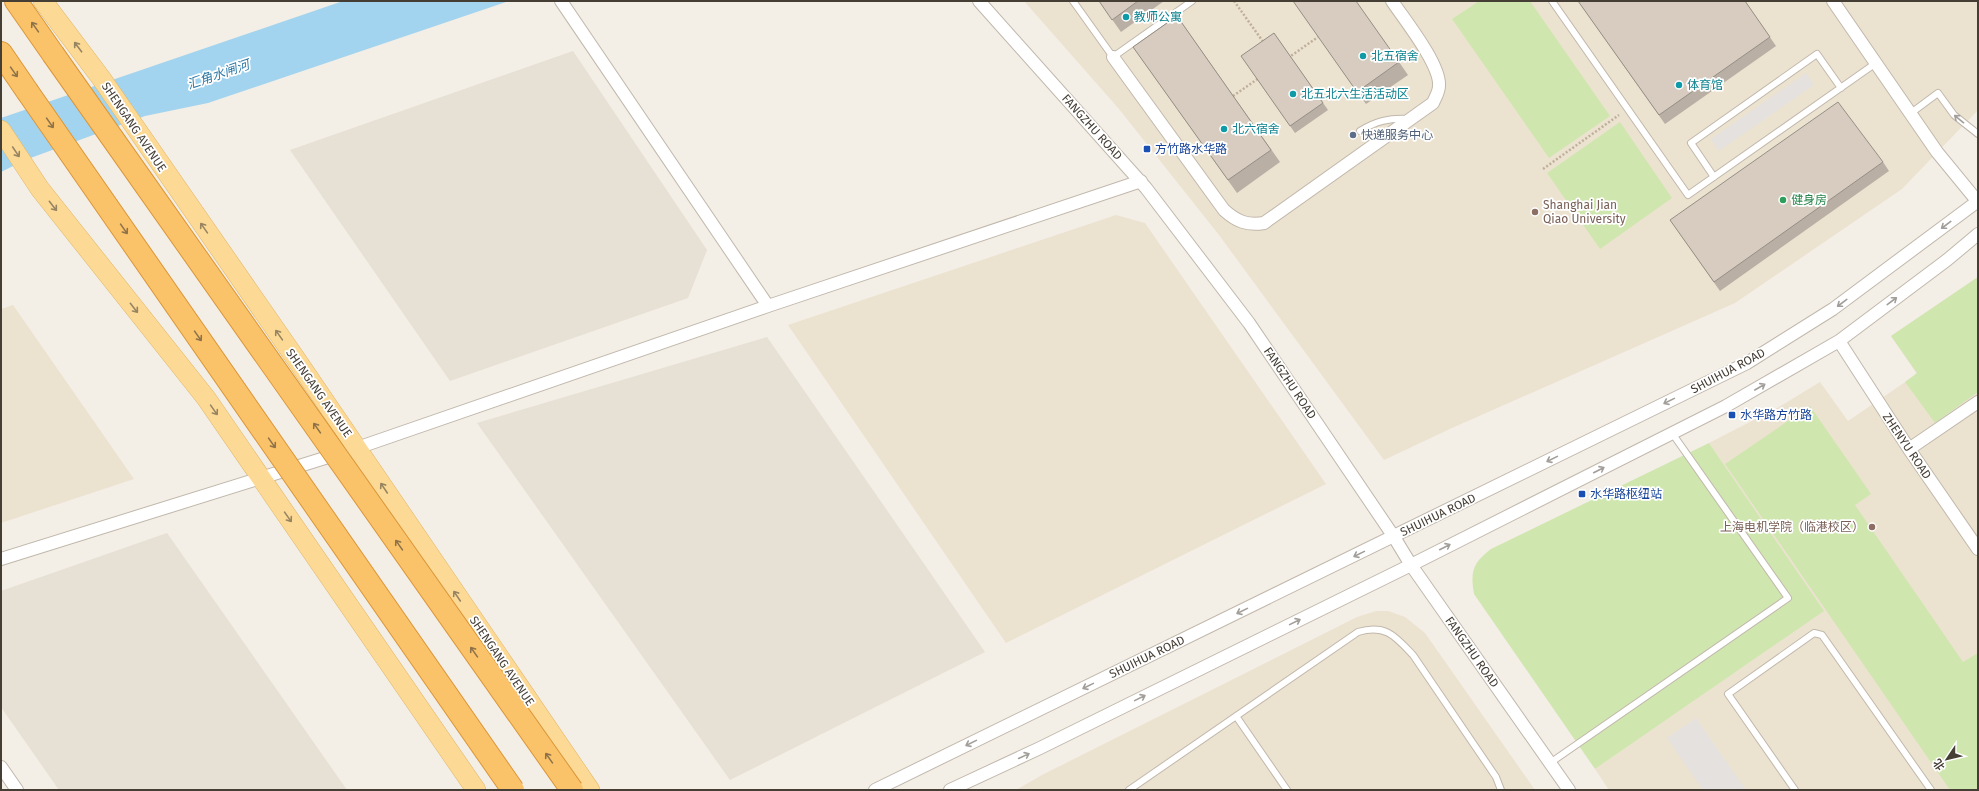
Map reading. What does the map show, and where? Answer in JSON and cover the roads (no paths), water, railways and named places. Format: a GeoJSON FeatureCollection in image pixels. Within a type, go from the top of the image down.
{"type":"FeatureCollection","features":[{"type":"Feature","properties":{"kind":"highway"},"geometry":{"type":"LineString","coordinates":[[16,1],[572,790]]}},
{"type":"Feature","properties":{"kind":"highway"},"geometry":{"type":"LineString","coordinates":[[1,53],[513,790]]}},
{"type":"Feature","properties":{"kind":"main road","name":"SHENGANG AVENUE"},"geometry":{"type":"LineString","coordinates":[[43,1],[101,78],[143,141],[357,448],[590,790]]}},
{"type":"Feature","properties":{"kind":"main road"},"geometry":{"type":"LineString","coordinates":[[1,130],[40,189],[206,398],[476,790]]}},
{"type":"Feature","properties":{"kind":"street"},"geometry":{"type":"LineString","coordinates":[[561,1],[768,306]]}},
{"type":"Feature","properties":{"kind":"street","name":"FANGZHU ROAD"},"geometry":{"type":"LineString","coordinates":[[979,1],[1141,181],[1249,323],[1394,537],[1411,565],[1569,790]]}},
{"type":"Feature","properties":{"kind":"street"},"geometry":{"type":"LineString","coordinates":[[1114,57],[1224,210],[1238,221],[1246,224],[1264,222],[1433,103],[1439,86],[1437,72],[1429,56],[1392,1]]}},
{"type":"Feature","properties":{"kind":"street"},"geometry":{"type":"LineString","coordinates":[[1833,1],[1937,152],[1978,201]]}},
{"type":"Feature","properties":{"kind":"street"},"geometry":{"type":"LineString","coordinates":[[1,559],[357,448],[768,306],[1141,181]]}},
{"type":"Feature","properties":{"kind":"street","name":"SHUIHUA ROAD"},"geometry":{"type":"LineString","coordinates":[[875,790],[1747,363],[1833,309],[1978,201]]}},
{"type":"Feature","properties":{"kind":"street"},"geometry":{"type":"LineString","coordinates":[[950,790],[1040,748],[1411,565],[1726,406],[1839,341],[1947,260],[1978,234]]}},
{"type":"Feature","properties":{"kind":"street","name":"ZHENYU ROAD"},"geometry":{"type":"LineString","coordinates":[[1839,341],[1909,449],[1978,549]]}},
{"type":"Feature","properties":{"kind":"street"},"geometry":{"type":"LineString","coordinates":[[1909,449],[1978,402]]}},
{"type":"Feature","properties":{"kind":"street"},"geometry":{"type":"LineString","coordinates":[[1,767],[17,790]]}},
{"type":"Feature","properties":{"kind":"lane"},"geometry":{"type":"LineString","coordinates":[[1073,1],[1114,57],[1192,1]]}},
{"type":"Feature","properties":{"kind":"lane"},"geometry":{"type":"LineString","coordinates":[[1552,1],[1688,195],[1876,63]]}},
{"type":"Feature","properties":{"kind":"lane"},"geometry":{"type":"LineString","coordinates":[[1714,177],[1691,143],[1817,54],[1841,88]]}},
{"type":"Feature","properties":{"kind":"lane"},"geometry":{"type":"LineString","coordinates":[[1911,114],[1938,93],[1954,115],[1978,134]]}},
{"type":"Feature","properties":{"kind":"lane"},"geometry":{"type":"LineString","coordinates":[[1360,131],[1378,121],[1390,119],[1410,120]]}},
{"type":"Feature","properties":{"kind":"lane"},"geometry":{"type":"LineString","coordinates":[[1550,763],[1788,598],[1672,433]]}},
{"type":"Feature","properties":{"kind":"lane"},"geometry":{"type":"LineString","coordinates":[[1129,790],[1358,632],[1371,628],[1384,630],[1398,640],[1413,656],[1496,777],[1501,790]]}},
{"type":"Feature","properties":{"kind":"lane"},"geometry":{"type":"LineString","coordinates":[[1786,790],[1794,788],[1728,694],[1814,633],[1822,635],[1931,790]]}},
{"type":"Feature","properties":{"kind":"lane"},"geometry":{"type":"LineString","coordinates":[[1236,716],[1287,790]]}},
{"type":"Feature","properties":{"kind":"water","name":"汇角水闸河"},"geometry":{"type":"Polygon","coordinates":[[[343,1],[509,1],[208,103],[145,116],[25,160],[1,172],[1,118],[343,1]]]}},
{"type":"Feature","properties":{"kind":"place","name":"教师公寓"},"geometry":{"type":"Point","coordinates":[1126,17]}},
{"type":"Feature","properties":{"kind":"place","name":"北五宿舍"},"geometry":{"type":"Point","coordinates":[1363,56]}},
{"type":"Feature","properties":{"kind":"place","name":"体育馆"},"geometry":{"type":"Point","coordinates":[1679,85]}},
{"type":"Feature","properties":{"kind":"place","name":"北五北六生活活动区"},"geometry":{"type":"Point","coordinates":[1293,94]}},
{"type":"Feature","properties":{"kind":"place","name":"北六宿舍"},"geometry":{"type":"Point","coordinates":[1224,129]}},
{"type":"Feature","properties":{"kind":"place","name":"快递服务中心"},"geometry":{"type":"Point","coordinates":[1353,135]}},
{"type":"Feature","properties":{"kind":"place","name":"方竹路水华路"},"geometry":{"type":"Point","coordinates":[1147,149]}},
{"type":"Feature","properties":{"kind":"place","name":"健身房"},"geometry":{"type":"Point","coordinates":[1783,200]}},
{"type":"Feature","properties":{"kind":"place","name":"Shanghai Jian Qiao University"},"geometry":{"type":"Point","coordinates":[1535,212]}},
{"type":"Feature","properties":{"kind":"place","name":"水华路方竹路"},"geometry":{"type":"Point","coordinates":[1732,415]}},
{"type":"Feature","properties":{"kind":"place","name":"水华路枢纽站"},"geometry":{"type":"Point","coordinates":[1582,494]}},
{"type":"Feature","properties":{"kind":"place","name":"上海电机学院（临港校区）"},"geometry":{"type":"Point","coordinates":[1872,527]}}]}
